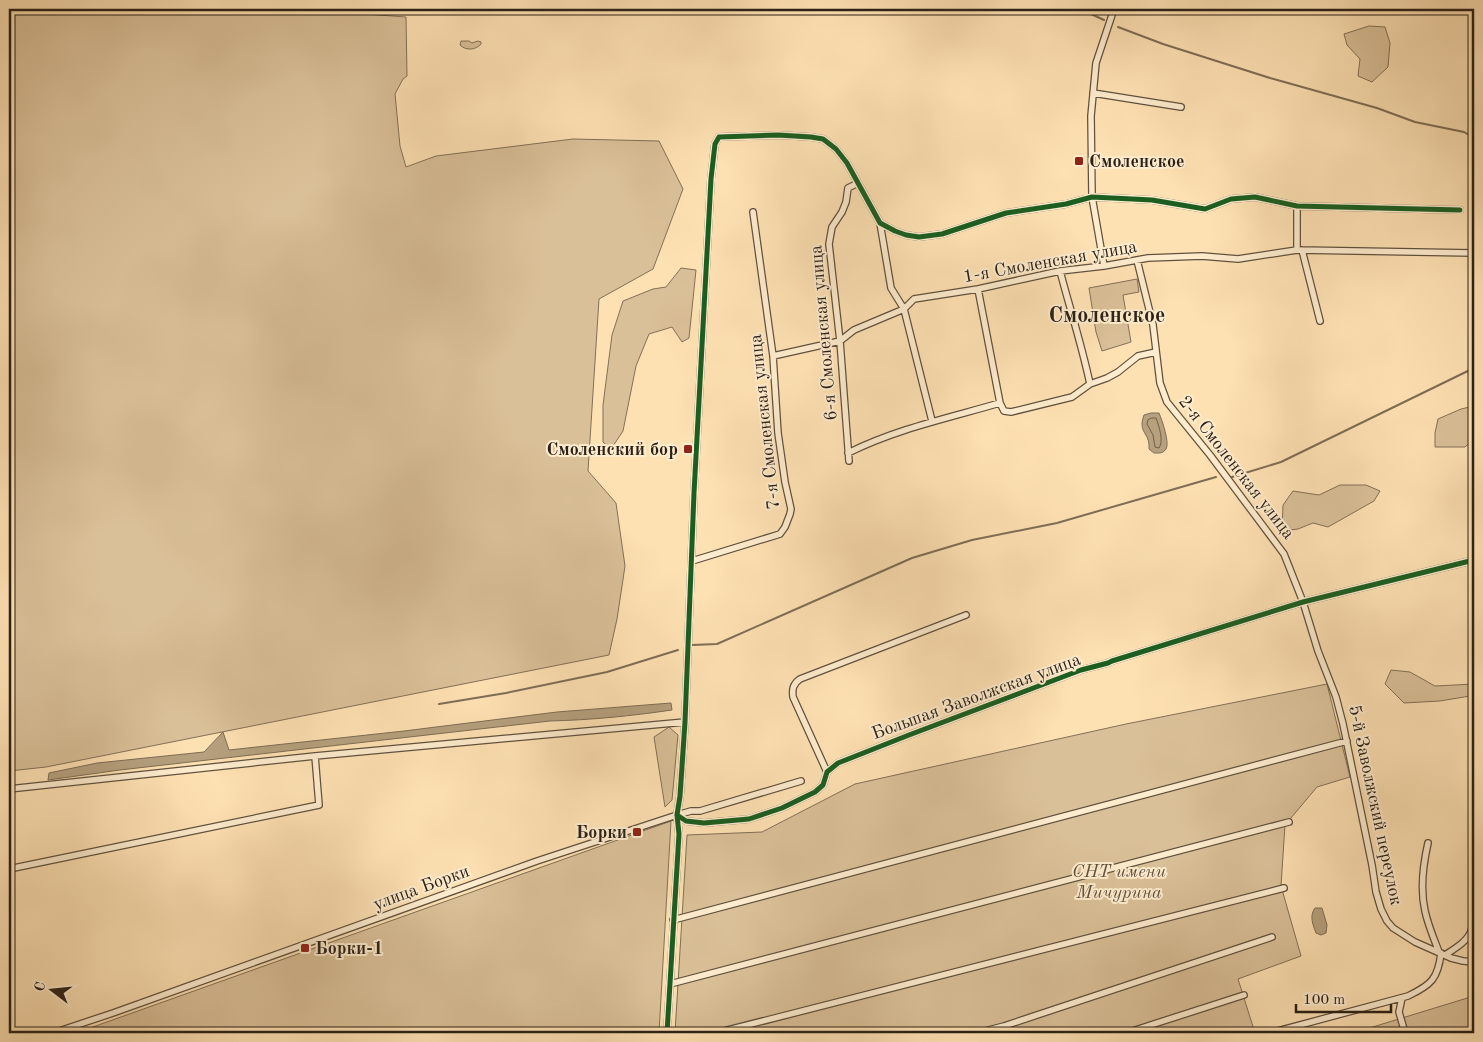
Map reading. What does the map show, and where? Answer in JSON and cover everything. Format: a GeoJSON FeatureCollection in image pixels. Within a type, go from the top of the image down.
{"type":"FeatureCollection","features":[{"type":"Feature","properties":{"kind":"street"},"geometry":{"type":"LineString","coordinates":[[1104,266],[1092,197],[1091,116],[1096,63],[1114,9]]}},
{"type":"Feature","properties":{"kind":"street"},"geometry":{"type":"LineString","coordinates":[[1093,93],[1181,107]]}},
{"type":"Feature","properties":{"kind":"street"},"geometry":{"type":"LineString","coordinates":[[667,1033],[679,834],[677,815],[685,722],[694,493],[709,208],[715,144],[719,137],[811,136],[824,139],[836,149],[847,163],[880,223],[891,288],[904,309],[932,421]]}},
{"type":"Feature","properties":{"kind":"street","name":"6-я Смоленская улица"},"geometry":{"type":"LineString","coordinates":[[849,461],[840,341],[829,244],[832,227],[842,212],[848,188],[858,183]]}},
{"type":"Feature","properties":{"kind":"street"},"geometry":{"type":"LineString","coordinates":[[880,223],[906,235],[942,234],[1006,213],[1066,204],[1092,197],[1152,200],[1204,209],[1230,199],[1255,197],[1297,206],[1460,210]]}},
{"type":"Feature","properties":{"kind":"street"},"geometry":{"type":"LineString","coordinates":[[1297,206],[1299,250],[1320,321]]}},
{"type":"Feature","properties":{"kind":"street","name":"7-я Смоленская улица"},"geometry":{"type":"LineString","coordinates":[[692,561],[780,534],[785,527],[791,509],[778,433],[773,356],[753,212]]}},
{"type":"Feature","properties":{"kind":"street","name":"1-я Смоленская улица"},"geometry":{"type":"LineString","coordinates":[[840,341],[854,330],[904,309],[914,300],[978,289],[1060,271],[1148,258],[1194,256],[1238,259],[1299,250],[1474,253]]}},
{"type":"Feature","properties":{"kind":"street","name":"2-я Смоленская улица"},"geometry":{"type":"LineString","coordinates":[[1137,260],[1152,325],[1160,383],[1167,402],[1210,455],[1284,554],[1304,602]]}},
{"type":"Feature","properties":{"kind":"street"},"geometry":{"type":"LineString","coordinates":[[1060,271],[1082,348],[1090,384]]}},
{"type":"Feature","properties":{"kind":"street"},"geometry":{"type":"LineString","coordinates":[[978,289],[1000,403],[1004,411],[1011,412],[1072,396],[1090,384],[1118,372],[1138,356],[1156,352]]}},
{"type":"Feature","properties":{"kind":"street"},"geometry":{"type":"LineString","coordinates":[[773,356],[840,341]]}},
{"type":"Feature","properties":{"kind":"street"},"geometry":{"type":"LineString","coordinates":[[848,453],[932,421],[1000,403]]}},
{"type":"Feature","properties":{"kind":"street","name":"Большая Заволжская улица"},"geometry":{"type":"LineString","coordinates":[[677,815],[686,821],[704,823],[749,819],[782,808],[816,792],[823,785],[827,772],[838,763],[1080,670],[1304,602],[1474,560]]}},
{"type":"Feature","properties":{"kind":"street","name":"5-й Заволжский переулок"},"geometry":{"type":"LineString","coordinates":[[1304,602],[1318,651],[1336,697],[1347,741],[1376,892],[1381,909],[1393,928],[1415,942],[1442,954],[1463,961],[1474,962]]}},
{"type":"Feature","properties":{"kind":"street"},"geometry":{"type":"LineString","coordinates":[[827,772],[793,697],[792,689],[795,683],[800,679],[966,615]]}},
{"type":"Feature","properties":{"kind":"street"},"geometry":{"type":"LineString","coordinates":[[9,789],[315,756],[685,722]]}},
{"type":"Feature","properties":{"kind":"street"},"geometry":{"type":"LineString","coordinates":[[673,920],[1347,741]]}},
{"type":"Feature","properties":{"kind":"street"},"geometry":{"type":"LineString","coordinates":[[9,869],[319,805],[315,756]]}},
{"type":"Feature","properties":{"kind":"street","name":"улица Борки"},"geometry":{"type":"LineString","coordinates":[[53,1033],[537,861],[677,815],[691,811],[700,811],[801,781]]}},
{"type":"Feature","properties":{"kind":"street"},"geometry":{"type":"LineString","coordinates":[[670,984],[1289,822]]}},
{"type":"Feature","properties":{"kind":"street"},"geometry":{"type":"LineString","coordinates":[[1270,1033],[1402,998],[1420,990],[1434,979],[1438,973],[1442,954],[1425,911],[1423,898],[1424,862],[1428,843]]}},
{"type":"Feature","properties":{"kind":"street"},"geometry":{"type":"LineString","coordinates":[[1442,954],[1459,945],[1471,931],[1474,907],[1474,875]]}},
{"type":"Feature","properties":{"kind":"street"},"geometry":{"type":"LineString","coordinates":[[716,1033],[1284,888]]}},
{"type":"Feature","properties":{"kind":"street"},"geometry":{"type":"LineString","coordinates":[[977,1033],[1004,1026],[1272,937]]}},
{"type":"Feature","properties":{"kind":"street"},"geometry":{"type":"LineString","coordinates":[[1126,1033],[1244,995]]}},
{"type":"Feature","properties":{"kind":"street"},"geometry":{"type":"LineString","coordinates":[[1402,998],[1399,1012],[1406,1033]]}},
{"type":"Feature","properties":{"kind":"green space"},"geometry":{"type":"Polygon","coordinates":[[[9,9],[337,9],[337,12],[406,17],[407,76],[403,79],[395,94],[400,146],[406,167],[436,156],[573,139],[659,141],[683,189],[653,269],[599,299],[588,471],[616,503],[625,566],[617,619],[609,655],[46,767],[9,771],[9,9]]]}},
{"type":"Feature","properties":{"kind":"green space"},"geometry":{"type":"Polygon","coordinates":[[[1369,26],[1385,27],[1390,43],[1388,67],[1372,82],[1358,76],[1360,59],[1347,45],[1344,34],[1369,26]]]}},
{"type":"Feature","properties":{"kind":"green space"},"geometry":{"type":"Polygon","coordinates":[[[461,41],[472,43],[478,41],[481,44],[476,48],[468,49],[460,45],[461,41]]]}},
{"type":"Feature","properties":{"kind":"green space"},"geometry":{"type":"Polygon","coordinates":[[[681,268],[696,270],[689,338],[682,342],[672,327],[649,334],[636,366],[623,431],[611,449],[603,442],[603,405],[612,335],[623,301],[653,289],[666,287],[681,268]]]}},
{"type":"Feature","properties":{"kind":"green space"},"geometry":{"type":"Polygon","coordinates":[[[1137,279],[1139,292],[1123,295],[1131,342],[1102,351],[1096,332],[1089,288],[1137,279]]]}},
{"type":"Feature","properties":{"kind":"green space"},"geometry":{"type":"Polygon","coordinates":[[[1474,406],[1474,439],[1465,447],[1435,447],[1438,419],[1461,409],[1474,406]]]}},
{"type":"Feature","properties":{"kind":"green space"},"geometry":{"type":"Polygon","coordinates":[[[1340,485],[1366,485],[1380,491],[1374,501],[1328,527],[1313,523],[1298,529],[1282,531],[1283,505],[1293,491],[1319,495],[1340,485]]]}},
{"type":"Feature","properties":{"kind":"green space"},"geometry":{"type":"Polygon","coordinates":[[[1391,670],[1410,672],[1435,686],[1474,684],[1470,696],[1440,701],[1404,703],[1385,684],[1391,670]]]}},
{"type":"Feature","properties":{"kind":"green space","name":"СНТ имени Мичурина"},"geometry":{"type":"Polygon","coordinates":[[[1327,684],[1350,777],[1317,787],[1285,825],[1281,886],[1301,956],[1238,979],[1255,1033],[675,1033],[687,835],[762,832],[855,784],[1126,724],[1327,684]]]}},
{"type":"Feature","properties":{"kind":"green space"},"geometry":{"type":"Polygon","coordinates":[[[669,727],[678,735],[672,800],[665,807],[654,737],[669,727]]]}},
{"type":"Feature","properties":{"kind":"green space"},"geometry":{"type":"Polygon","coordinates":[[[671,821],[659,1033],[76,1033],[671,821]]]}},
{"type":"Feature","properties":{"kind":"green space"},"geometry":{"type":"Polygon","coordinates":[[[1474,996],[1474,1033],[1353,1033],[1474,996]]]}},
{"type":"Feature","properties":{"kind":"water"},"geometry":{"type":"Polygon","coordinates":[[[1159,413],[1165,431],[1167,446],[1165,451],[1160,453],[1154,453],[1149,449],[1142,427],[1144,415],[1159,413]]]}},
{"type":"Feature","properties":{"kind":"water"},"geometry":{"type":"Polygon","coordinates":[[[671,703],[672,710],[641,714],[596,719],[550,721],[120,770],[48,780],[49,773],[97,763],[204,752],[223,732],[229,750],[557,712],[671,703]]]}},
{"type":"Feature","properties":{"kind":"water"},"geometry":{"type":"Polygon","coordinates":[[[1315,908],[1322,908],[1327,925],[1326,933],[1321,935],[1316,933],[1313,924],[1312,914],[1315,908]]]}},
{"type":"Feature","properties":{"kind":"waterway"},"geometry":{"type":"LineString","coordinates":[[1073,9],[1104,20]]}},
{"type":"Feature","properties":{"kind":"waterway"},"geometry":{"type":"LineString","coordinates":[[1118,27],[1163,44],[1270,78],[1377,108],[1415,122],[1464,132],[1474,138]]}},
{"type":"Feature","properties":{"kind":"waterway"},"geometry":{"type":"LineString","coordinates":[[1232,477],[1281,462],[1474,368]]}},
{"type":"Feature","properties":{"kind":"waterway"},"geometry":{"type":"LineString","coordinates":[[692,645],[717,644],[912,558],[972,540],[1057,523],[1216,477]]}},
{"type":"Feature","properties":{"kind":"waterway"},"geometry":{"type":"LineString","coordinates":[[439,704],[506,693],[607,672],[678,650]]}},
{"type":"Feature","properties":{"kind":"cycle path"},"geometry":{"type":"LineString","coordinates":[[667,1033],[679,834],[677,815],[685,722],[694,493],[711,179],[715,144],[719,137],[778,135],[823,139],[836,149],[847,163],[880,223],[906,235],[919,237],[942,234],[1006,213],[1066,204],[1092,197],[1152,200],[1205,209],[1231,199],[1255,197],[1297,206],[1460,210]]}},
{"type":"Feature","properties":{"kind":"cycle path"},"geometry":{"type":"LineString","coordinates":[[677,815],[686,821],[704,823],[749,819],[782,808],[815,792],[823,785],[827,772],[838,763],[1081,670],[1303,602],[1474,560]]}},
{"type":"Feature","properties":{"kind":"place","name":"Смоленское"},"geometry":{"type":"Point","coordinates":[1079,161]}},
{"type":"Feature","properties":{"kind":"place","name":"Смоленский бор"},"geometry":{"type":"Point","coordinates":[688,449]}},
{"type":"Feature","properties":{"kind":"place","name":"Борки"},"geometry":{"type":"Point","coordinates":[637,832]}},
{"type":"Feature","properties":{"kind":"place","name":"Борки-1"},"geometry":{"type":"Point","coordinates":[305,948]}},
{"type":"Feature","properties":{"kind":"district","name":"Смоленское"},"geometry":{"type":"Point","coordinates":[1107,314]}}]}
